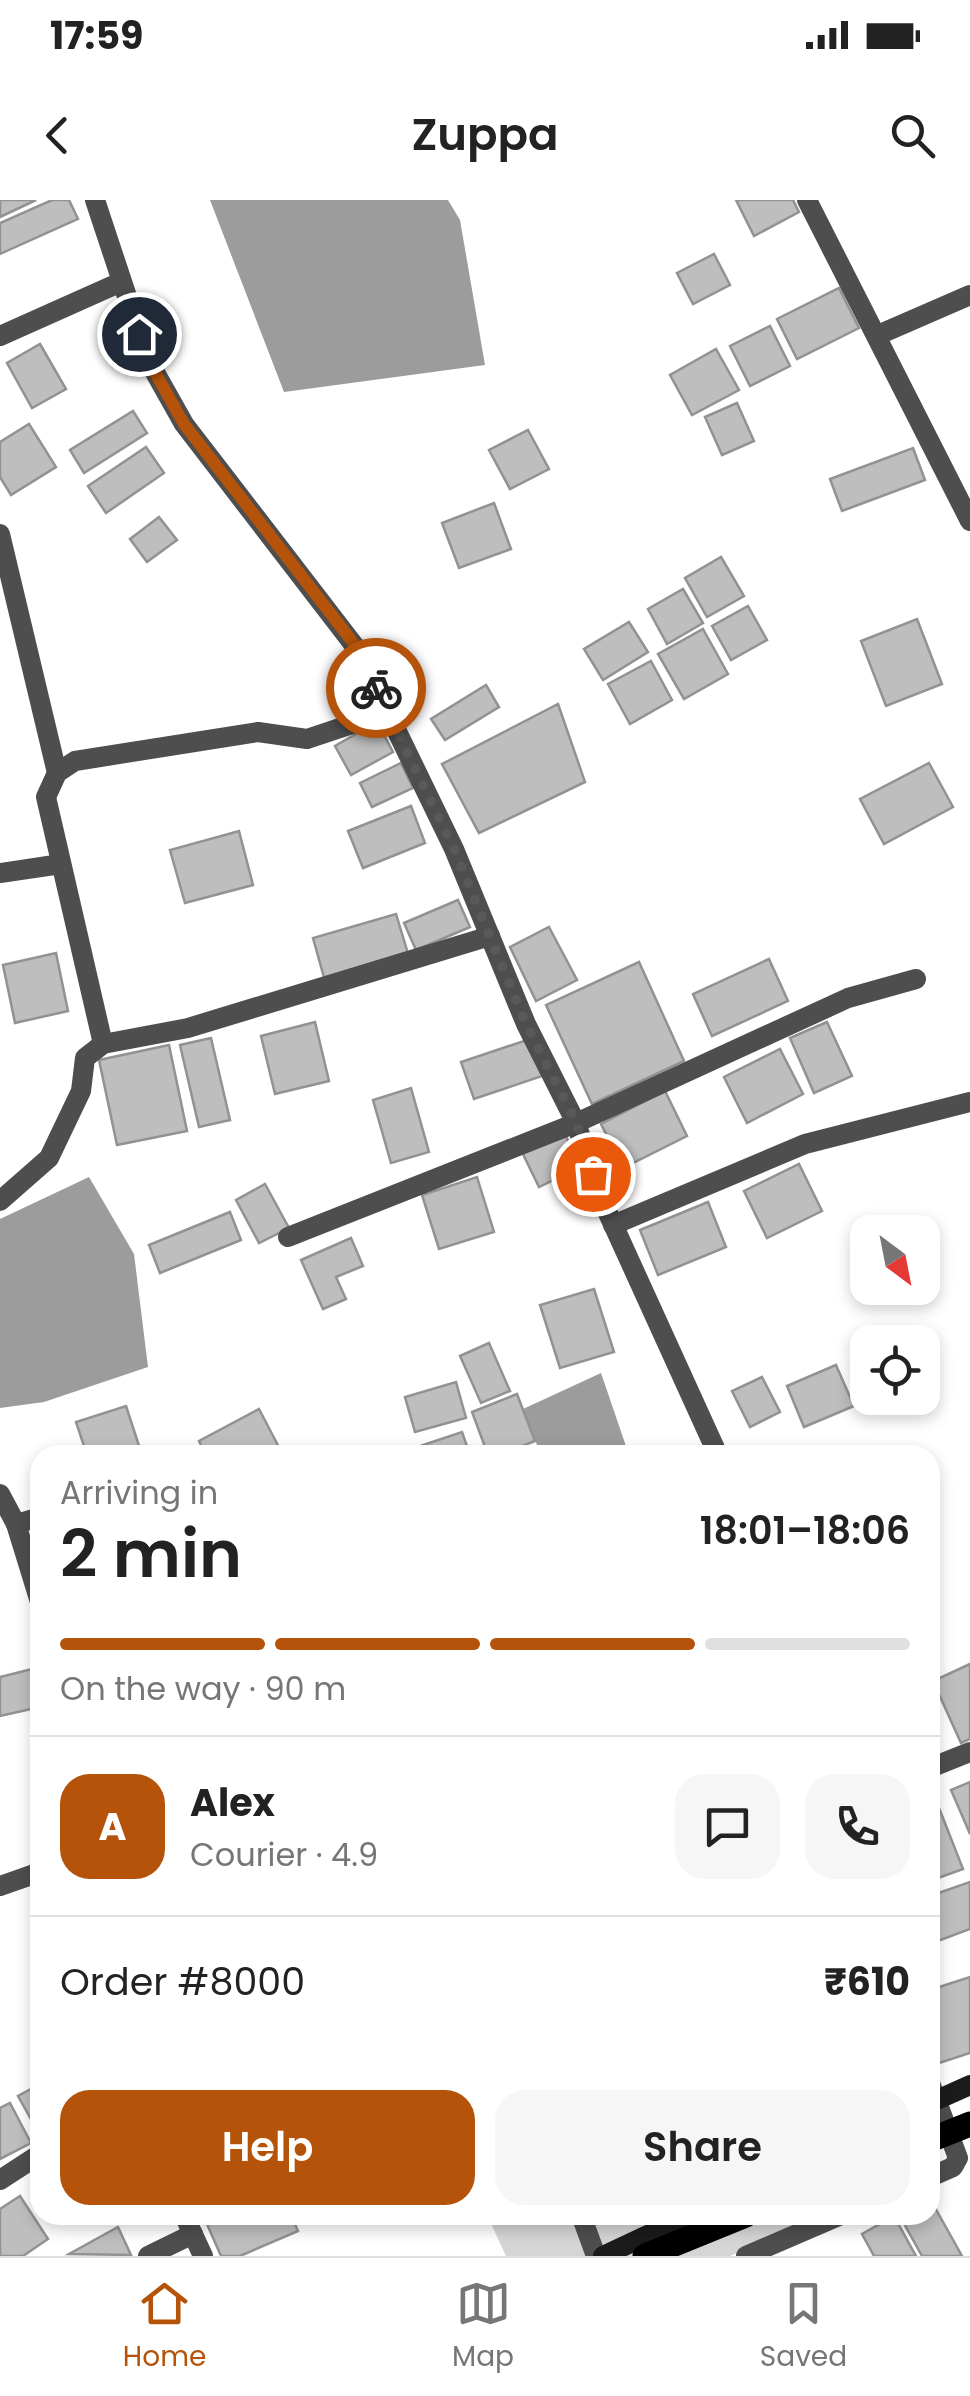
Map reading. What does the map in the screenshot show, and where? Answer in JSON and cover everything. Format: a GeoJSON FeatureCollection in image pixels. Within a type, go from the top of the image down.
{"type":"FeatureCollection","features":[{"type":"Feature","properties":{"kind":"main road"},"geometry":{"type":"LineString","coordinates":[[940,2136],[970,2124]]}},
{"type":"Feature","properties":{"kind":"main road"},"geometry":{"type":"LineString","coordinates":[[645,2256],[721,2225]]}},
{"type":"Feature","properties":{"kind":"street"},"geometry":{"type":"LineString","coordinates":[[95,200],[148,360],[184,424],[358,649],[454,849],[526,1024],[576,1122],[613,1225],[713,1445]]}},
{"type":"Feature","properties":{"kind":"street"},"geometry":{"type":"LineString","coordinates":[[808,200],[970,521]]}},
{"type":"Feature","properties":{"kind":"street"},"geometry":{"type":"LineString","coordinates":[[0,336],[121,282]]}},
{"type":"Feature","properties":{"kind":"street"},"geometry":{"type":"LineString","coordinates":[[878,335],[970,295]]}},
{"type":"Feature","properties":{"kind":"street"},"geometry":{"type":"LineString","coordinates":[[0,534],[57,773]]}},
{"type":"Feature","properties":{"kind":"street"},"geometry":{"type":"LineString","coordinates":[[102,1044],[46,797],[57,773],[74,761],[258,732],[307,739],[388,712]]}},
{"type":"Feature","properties":{"kind":"street"},"geometry":{"type":"LineString","coordinates":[[0,874],[61,864]]}},
{"type":"Feature","properties":{"kind":"street"},"geometry":{"type":"LineString","coordinates":[[0,1201],[49,1158],[80,1091],[85,1058],[102,1044],[188,1028],[490,936]]}},
{"type":"Feature","properties":{"kind":"street"},"geometry":{"type":"LineString","coordinates":[[288,1237],[576,1122],[848,998],[916,979]]}},
{"type":"Feature","properties":{"kind":"street"},"geometry":{"type":"LineString","coordinates":[[613,1225],[805,1144],[970,1102]]}},
{"type":"Feature","properties":{"kind":"street"},"geometry":{"type":"LineString","coordinates":[[0,1494],[16,1524],[30,1570]]}},
{"type":"Feature","properties":{"kind":"street"},"geometry":{"type":"LineString","coordinates":[[16,1524],[30,1520]]}},
{"type":"Feature","properties":{"kind":"street"},"geometry":{"type":"LineString","coordinates":[[940,1764],[970,1752]]}},
{"type":"Feature","properties":{"kind":"street"},"geometry":{"type":"LineString","coordinates":[[0,1886],[30,1876]]}},
{"type":"Feature","properties":{"kind":"street"},"geometry":{"type":"LineString","coordinates":[[940,2093],[970,2085]]}},
{"type":"Feature","properties":{"kind":"street"},"geometry":{"type":"LineString","coordinates":[[940,2116],[958,2163],[940,2171]]}},
{"type":"Feature","properties":{"kind":"street"},"geometry":{"type":"LineString","coordinates":[[0,2180],[30,2160]]}},
{"type":"Feature","properties":{"kind":"street"},"geometry":{"type":"LineString","coordinates":[[148,2256],[187,2225]]}},
{"type":"Feature","properties":{"kind":"street"},"geometry":{"type":"LineString","coordinates":[[188,2225],[202,2256]]}},
{"type":"Feature","properties":{"kind":"street"},"geometry":{"type":"LineString","coordinates":[[586,2225],[600,2256],[668,2225]]}},
{"type":"Feature","properties":{"kind":"street"},"geometry":{"type":"LineString","coordinates":[[746,2256],[818,2225]]}},
{"type":"Feature","properties":{"kind":"shaded area"},"geometry":{"type":"Polygon","coordinates":[[[210,200],[448,200],[460,220],[485,365],[284,392],[210,200]]]}},
{"type":"Feature","properties":{"kind":"shaded area"},"geometry":{"type":"Polygon","coordinates":[[[89,1177],[134,1254],[148,1367],[44,1402],[0,1408],[0,1219],[89,1177]]]}},
{"type":"Feature","properties":{"kind":"shaded area"},"geometry":{"type":"Polygon","coordinates":[[[601,1373],[626,1445],[537,1445],[523,1409],[601,1373]]]}},
{"type":"Feature","properties":{"kind":"shaded area"},"geometry":{"type":"Polygon","coordinates":[[[492,2225],[800,2225],[730,2256],[506,2256],[492,2225]]]}},
{"type":"Feature","properties":{"kind":"building"},"geometry":{"type":"Polygon","coordinates":[[[0,200],[36,200],[0,217],[0,200]]]}},
{"type":"Feature","properties":{"kind":"building"},"geometry":{"type":"Polygon","coordinates":[[[52,200],[69,200],[78,219],[0,254],[0,223],[52,200]]]}},
{"type":"Feature","properties":{"kind":"building"},"geometry":{"type":"Polygon","coordinates":[[[736,200],[793,200],[799,212],[754,236],[736,200]]]}},
{"type":"Feature","properties":{"kind":"building"},"geometry":{"type":"Polygon","coordinates":[[[714,254],[730,285],[693,304],[677,273],[714,254]]]}},
{"type":"Feature","properties":{"kind":"building"},"geometry":{"type":"Polygon","coordinates":[[[839,288],[859,328],[797,359],[777,319],[839,288]]]}},
{"type":"Feature","properties":{"kind":"building"},"geometry":{"type":"Polygon","coordinates":[[[770,326],[790,366],[750,386],[730,346],[770,326]]]}},
{"type":"Feature","properties":{"kind":"building"},"geometry":{"type":"Polygon","coordinates":[[[40,344],[66,389],[32,408],[7,363],[40,344]]]}},
{"type":"Feature","properties":{"kind":"building"},"geometry":{"type":"Polygon","coordinates":[[[716,349],[739,390],[692,415],[670,375],[716,349]]]}},
{"type":"Feature","properties":{"kind":"building"},"geometry":{"type":"Polygon","coordinates":[[[737,403],[754,441],[722,455],[705,417],[737,403]]]}},
{"type":"Feature","properties":{"kind":"building"},"geometry":{"type":"Polygon","coordinates":[[[133,411],[147,433],[84,473],[70,450],[133,411]]]}},
{"type":"Feature","properties":{"kind":"building"},"geometry":{"type":"Polygon","coordinates":[[[29,424],[56,467],[11,495],[0,477],[0,442],[29,424]]]}},
{"type":"Feature","properties":{"kind":"building"},"geometry":{"type":"Polygon","coordinates":[[[528,430],[549,469],[510,489],[489,450],[528,430]]]}},
{"type":"Feature","properties":{"kind":"building"},"geometry":{"type":"Polygon","coordinates":[[[146,447],[164,473],[106,513],[88,486],[146,447]]]}},
{"type":"Feature","properties":{"kind":"building"},"geometry":{"type":"Polygon","coordinates":[[[913,448],[925,480],[842,511],[830,479],[913,448]]]}},
{"type":"Feature","properties":{"kind":"building"},"geometry":{"type":"Polygon","coordinates":[[[494,503],[511,549],[459,568],[442,523],[494,503]]]}},
{"type":"Feature","properties":{"kind":"building"},"geometry":{"type":"Polygon","coordinates":[[[159,517],[177,540],[147,562],[130,539],[159,517]]]}},
{"type":"Feature","properties":{"kind":"building"},"geometry":{"type":"Polygon","coordinates":[[[721,557],[744,596],[707,617],[685,578],[721,557]]]}},
{"type":"Feature","properties":{"kind":"building"},"geometry":{"type":"Polygon","coordinates":[[[683,589],[703,623],[667,644],[648,609],[683,589]]]}},
{"type":"Feature","properties":{"kind":"building"},"geometry":{"type":"Polygon","coordinates":[[[748,606],[767,640],[731,660],[712,626],[748,606]]]}},
{"type":"Feature","properties":{"kind":"building"},"geometry":{"type":"Polygon","coordinates":[[[917,619],[942,684],[886,706],[861,641],[917,619]]]}},
{"type":"Feature","properties":{"kind":"building"},"geometry":{"type":"Polygon","coordinates":[[[629,622],[648,652],[603,680],[584,649],[629,622]]]}},
{"type":"Feature","properties":{"kind":"building"},"geometry":{"type":"Polygon","coordinates":[[[703,629],[728,674],[684,699],[658,654],[703,629]]]}},
{"type":"Feature","properties":{"kind":"building"},"geometry":{"type":"Polygon","coordinates":[[[651,661],[672,700],[630,724],[608,684],[651,661]]]}},
{"type":"Feature","properties":{"kind":"building"},"geometry":{"type":"Polygon","coordinates":[[[486,685],[499,707],[445,740],[431,719],[486,685]]]}},
{"type":"Feature","properties":{"kind":"building"},"geometry":{"type":"Polygon","coordinates":[[[558,704],[585,782],[479,833],[442,764],[558,704]]]}},
{"type":"Feature","properties":{"kind":"building"},"geometry":{"type":"Polygon","coordinates":[[[377,722],[393,752],[351,775],[335,746],[377,722]]]}},
{"type":"Feature","properties":{"kind":"building"},"geometry":{"type":"Polygon","coordinates":[[[401,763],[413,788],[372,807],[360,783],[401,763]]]}},
{"type":"Feature","properties":{"kind":"building"},"geometry":{"type":"Polygon","coordinates":[[[929,763],[953,807],[884,844],[860,799],[929,763]]]}},
{"type":"Feature","properties":{"kind":"building"},"geometry":{"type":"Polygon","coordinates":[[[411,806],[425,843],[363,868],[348,831],[411,806]]]}},
{"type":"Feature","properties":{"kind":"building"},"geometry":{"type":"Polygon","coordinates":[[[239,831],[253,885],[185,903],[170,850],[239,831]]]}},
{"type":"Feature","properties":{"kind":"building"},"geometry":{"type":"Polygon","coordinates":[[[458,900],[470,927],[416,950],[404,923],[458,900]]]}},
{"type":"Feature","properties":{"kind":"building"},"geometry":{"type":"Polygon","coordinates":[[[396,914],[409,957],[325,981],[313,938],[396,914]]]}},
{"type":"Feature","properties":{"kind":"building"},"geometry":{"type":"Polygon","coordinates":[[[549,927],[577,980],[536,1001],[510,947],[549,927]]]}},
{"type":"Feature","properties":{"kind":"building"},"geometry":{"type":"Polygon","coordinates":[[[56,953],[68,1011],[15,1023],[3,965],[56,953]]]}},
{"type":"Feature","properties":{"kind":"building"},"geometry":{"type":"Polygon","coordinates":[[[769,959],[788,1001],[712,1036],[693,994],[769,959]]]}},
{"type":"Feature","properties":{"kind":"building"},"geometry":{"type":"Polygon","coordinates":[[[639,962],[684,1061],[592,1104],[546,1005],[639,962]]]}},
{"type":"Feature","properties":{"kind":"building"},"geometry":{"type":"Polygon","coordinates":[[[315,1022],[329,1081],[275,1094],[261,1036],[315,1022]]]}},
{"type":"Feature","properties":{"kind":"building"},"geometry":{"type":"Polygon","coordinates":[[[827,1022],[852,1076],[814,1093],[790,1038],[827,1022]]]}},
{"type":"Feature","properties":{"kind":"building"},"geometry":{"type":"Polygon","coordinates":[[[211,1038],[230,1120],[199,1127],[180,1045],[211,1038]]]}},
{"type":"Feature","properties":{"kind":"building"},"geometry":{"type":"Polygon","coordinates":[[[530,1039],[542,1076],[474,1099],[461,1062],[530,1039]]]}},
{"type":"Feature","properties":{"kind":"building"},"geometry":{"type":"Polygon","coordinates":[[[169,1045],[187,1131],[117,1145],[99,1060],[169,1045]]]}},
{"type":"Feature","properties":{"kind":"building"},"geometry":{"type":"Polygon","coordinates":[[[780,1049],[803,1094],[747,1123],[724,1077],[780,1049]]]}},
{"type":"Feature","properties":{"kind":"building"},"geometry":{"type":"Polygon","coordinates":[[[411,1088],[429,1152],[391,1163],[373,1100],[411,1088]]]}},
{"type":"Feature","properties":{"kind":"building"},"geometry":{"type":"Polygon","coordinates":[[[665,1091],[687,1136],[623,1168],[601,1124],[665,1091]]]}},
{"type":"Feature","properties":{"kind":"building"},"geometry":{"type":"Polygon","coordinates":[[[564,1132],[580,1167],[539,1187],[522,1152],[564,1132]]]}},
{"type":"Feature","properties":{"kind":"building"},"geometry":{"type":"Polygon","coordinates":[[[799,1164],[822,1211],[767,1238],[744,1191],[799,1164]]]}},
{"type":"Feature","properties":{"kind":"building"},"geometry":{"type":"Polygon","coordinates":[[[477,1177],[494,1232],[439,1249],[422,1195],[477,1177]]]}},
{"type":"Feature","properties":{"kind":"building"},"geometry":{"type":"Polygon","coordinates":[[[265,1184],[289,1228],[259,1243],[236,1200],[265,1184]]]}},
{"type":"Feature","properties":{"kind":"building"},"geometry":{"type":"Polygon","coordinates":[[[708,1202],[726,1247],[658,1275],[640,1230],[708,1202]]]}},
{"type":"Feature","properties":{"kind":"building"},"geometry":{"type":"Polygon","coordinates":[[[230,1212],[241,1240],[160,1273],[149,1245],[230,1212]]]}},
{"type":"Feature","properties":{"kind":"building"},"geometry":{"type":"Polygon","coordinates":[[[351,1238],[363,1266],[336,1277],[346,1299],[323,1309],[301,1260],[351,1238]]]}},
{"type":"Feature","properties":{"kind":"building"},"geometry":{"type":"Polygon","coordinates":[[[594,1289],[614,1352],[560,1368],[540,1305],[594,1289]]]}},
{"type":"Feature","properties":{"kind":"building"},"geometry":{"type":"Polygon","coordinates":[[[489,1343],[510,1391],[481,1403],[460,1356],[489,1343]]]}},
{"type":"Feature","properties":{"kind":"building"},"geometry":{"type":"Polygon","coordinates":[[[836,1365],[850,1397],[850,1408],[804,1427],[787,1386],[836,1365]]]}},
{"type":"Feature","properties":{"kind":"building"},"geometry":{"type":"Polygon","coordinates":[[[762,1377],[780,1412],[750,1427],[732,1391],[762,1377]]]}},
{"type":"Feature","properties":{"kind":"building"},"geometry":{"type":"Polygon","coordinates":[[[456,1382],[466,1418],[415,1432],[405,1397],[456,1382]]]}},
{"type":"Feature","properties":{"kind":"building"},"geometry":{"type":"Polygon","coordinates":[[[517,1394],[535,1441],[525,1445],[484,1445],[472,1412],[517,1394]]]}},
{"type":"Feature","properties":{"kind":"building"},"geometry":{"type":"Polygon","coordinates":[[[126,1406],[139,1445],[84,1445],[76,1422],[126,1406]]]}},
{"type":"Feature","properties":{"kind":"building"},"geometry":{"type":"Polygon","coordinates":[[[259,1409],[278,1445],[201,1445],[199,1441],[259,1409]]]}},
{"type":"Feature","properties":{"kind":"building"},"geometry":{"type":"Polygon","coordinates":[[[462,1432],[467,1445],[423,1445],[462,1432]]]}},
{"type":"Feature","properties":{"kind":"building"},"geometry":{"type":"Polygon","coordinates":[[[970,1664],[970,1739],[961,1743],[940,1696],[940,1678],[970,1664]]]}},
{"type":"Feature","properties":{"kind":"building"},"geometry":{"type":"Polygon","coordinates":[[[30,1670],[30,1709],[0,1716],[0,1677],[30,1670]]]}},
{"type":"Feature","properties":{"kind":"building"},"geometry":{"type":"Polygon","coordinates":[[[970,1782],[970,1834],[951,1790],[970,1782]]]}},
{"type":"Feature","properties":{"kind":"building"},"geometry":{"type":"Polygon","coordinates":[[[940,1810],[963,1869],[940,1877],[940,1810]]]}},
{"type":"Feature","properties":{"kind":"building"},"geometry":{"type":"Polygon","coordinates":[[[970,1882],[970,1929],[940,1940],[940,1892],[970,1882]]]}},
{"type":"Feature","properties":{"kind":"building"},"geometry":{"type":"Polygon","coordinates":[[[970,1977],[970,2053],[940,2063],[940,1987],[970,1977]]]}},
{"type":"Feature","properties":{"kind":"building"},"geometry":{"type":"Polygon","coordinates":[[[30,2089],[30,2117],[18,2096],[30,2089]]]}},
{"type":"Feature","properties":{"kind":"building"},"geometry":{"type":"Polygon","coordinates":[[[10,2103],[30,2144],[0,2159],[0,2108],[10,2103]]]}},
{"type":"Feature","properties":{"kind":"building"},"geometry":{"type":"Polygon","coordinates":[[[20,2196],[30,2211],[30,2225],[39,2225],[48,2239],[23,2256],[0,2256],[0,2209],[20,2196]]]}},
{"type":"Feature","properties":{"kind":"building"},"geometry":{"type":"Polygon","coordinates":[[[940,2217],[962,2256],[922,2256],[905,2225],[940,2225],[940,2217]]]}},
{"type":"Feature","properties":{"kind":"building"},"geometry":{"type":"Polygon","coordinates":[[[207,2225],[295,2225],[298,2231],[240,2256],[221,2256],[207,2225]]]}},
{"type":"Feature","properties":{"kind":"building"},"geometry":{"type":"Polygon","coordinates":[[[878,2225],[899,2225],[916,2256],[874,2256],[862,2234],[878,2225]]]}},
{"type":"Feature","properties":{"kind":"building"},"geometry":{"type":"Polygon","coordinates":[[[118,2227],[131,2255],[69,2254],[118,2227]]]}},
{"type":"Feature","properties":{"kind":"way so far"},"geometry":{"type":"LineString","coordinates":[[376,688],[454,849],[526,1024],[576,1122],[593,1174]]}},
{"type":"Feature","properties":{"kind":"route"},"geometry":{"type":"LineString","coordinates":[[139,334],[148,360],[184,424],[358,649],[376,688]]}}]}
